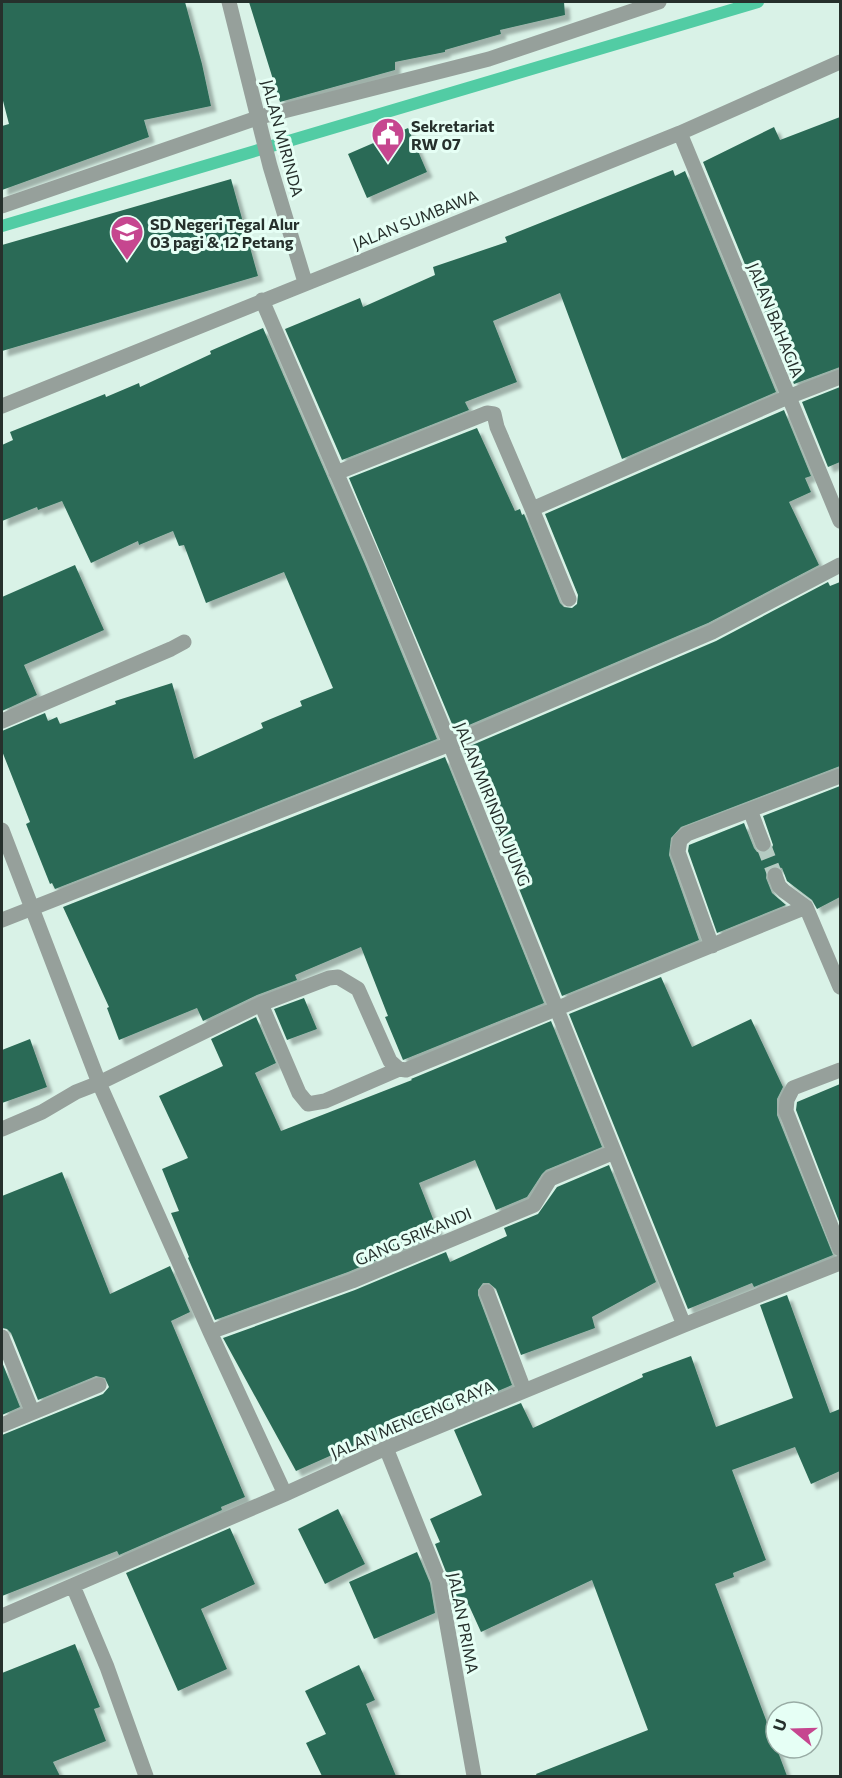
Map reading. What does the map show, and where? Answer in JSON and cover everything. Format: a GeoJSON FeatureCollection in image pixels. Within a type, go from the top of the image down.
{"type":"FeatureCollection","features":[{"type":"Feature","properties":{"kind":"street","name":"JALAN MIRINDA"},"geometry":{"type":"LineString","coordinates":[[229,2],[270,166],[305,282]]}},
{"type":"Feature","properties":{"kind":"street"},"geometry":{"type":"LineString","coordinates":[[2,206],[261,123],[481,61],[659,2]]}},
{"type":"Feature","properties":{"kind":"street","name":"JALAN SUMBAWA"},"geometry":{"type":"LineString","coordinates":[[2,406],[305,282],[680,133],[840,62]]}},
{"type":"Feature","properties":{"kind":"street","name":"JALAN BAHAGIA"},"geometry":{"type":"LineString","coordinates":[[680,133],[840,521]]}},
{"type":"Feature","properties":{"kind":"street","name":"JALAN MIRINDA UJUNG"},"geometry":{"type":"LineString","coordinates":[[262,300],[450,744],[684,1325]]}},
{"type":"Feature","properties":{"kind":"street"},"geometry":{"type":"LineString","coordinates":[[532,509],[788,397],[840,377]]}},
{"type":"Feature","properties":{"kind":"street"},"geometry":{"type":"LineString","coordinates":[[336,473],[487,413],[494,414],[497,427],[569,599]]}},
{"type":"Feature","properties":{"kind":"street"},"geometry":{"type":"LineString","coordinates":[[2,920],[450,744],[712,632],[840,565]]}},
{"type":"Feature","properties":{"kind":"street"},"geometry":{"type":"LineString","coordinates":[[2,721],[184,642]]}},
{"type":"Feature","properties":{"kind":"street"},"geometry":{"type":"LineString","coordinates":[[712,946],[678,852],[680,840],[687,834],[840,776]]}},
{"type":"Feature","properties":{"kind":"street"},"geometry":{"type":"LineString","coordinates":[[750,810],[763,844]]}},
{"type":"Feature","properties":{"kind":"street"},"geometry":{"type":"LineString","coordinates":[[2,830],[99,1083],[285,1494]]}},
{"type":"Feature","properties":{"kind":"street"},"geometry":{"type":"LineString","coordinates":[[775,875],[779,886],[806,907],[840,987]]}},
{"type":"Feature","properties":{"kind":"street"},"geometry":{"type":"LineString","coordinates":[[261,1004],[302,1098],[308,1104],[325,1101],[399,1069],[406,1070],[556,1010],[806,907]]}},
{"type":"Feature","properties":{"kind":"street"},"geometry":{"type":"LineString","coordinates":[[2,1129],[42,1112],[76,1092],[261,1004],[329,978],[338,977],[358,988],[390,1061],[399,1069]]}},
{"type":"Feature","properties":{"kind":"street"},"geometry":{"type":"LineString","coordinates":[[840,1070],[793,1088],[787,1100],[786,1111],[840,1249]]}},
{"type":"Feature","properties":{"kind":"street","name":"GANG SRIKANDI"},"geometry":{"type":"LineString","coordinates":[[210,1332],[352,1281],[534,1205],[550,1179],[614,1152]]}},
{"type":"Feature","properties":{"kind":"street","name":"JALAN MENCENG RAYA"},"geometry":{"type":"LineString","coordinates":[[2,1616],[386,1448],[840,1263]]}},
{"type":"Feature","properties":{"kind":"street"},"geometry":{"type":"LineString","coordinates":[[487,1292],[524,1390]]}},
{"type":"Feature","properties":{"kind":"street"},"geometry":{"type":"LineString","coordinates":[[2,1336],[32,1412]]}},
{"type":"Feature","properties":{"kind":"street"},"geometry":{"type":"LineString","coordinates":[[2,1425],[99,1385]]}},
{"type":"Feature","properties":{"kind":"street","name":"JALAN PRIMA"},"geometry":{"type":"LineString","coordinates":[[386,1448],[439,1580],[474,1776]]}},
{"type":"Feature","properties":{"kind":"street"},"geometry":{"type":"LineString","coordinates":[[73,1586],[107,1667],[146,1776]]}},
{"type":"Feature","properties":{"kind":"building"},"geometry":{"type":"Polygon","coordinates":[[[2,2],[185,2],[211,106],[144,120],[149,137],[2,190],[2,126],[9,124],[2,97],[2,2]]]}},
{"type":"Feature","properties":{"kind":"building"},"geometry":{"type":"Polygon","coordinates":[[[249,2],[564,2],[565,15],[500,30],[501,34],[445,50],[445,52],[395,62],[395,70],[280,102],[249,2]]]}},
{"type":"Feature","properties":{"kind":"building"},"geometry":{"type":"Polygon","coordinates":[[[840,117],[840,367],[794,384],[703,162],[774,127],[780,140],[840,117]]]}},
{"type":"Feature","properties":{"kind":"building","name":"Sekretariat RW 07"},"geometry":{"type":"Polygon","coordinates":[[[408,128],[427,172],[367,198],[348,154],[408,128]]]}},
{"type":"Feature","properties":{"kind":"building"},"geometry":{"type":"Polygon","coordinates":[[[673,170],[675,176],[685,171],[776,392],[622,459],[560,293],[493,321],[517,382],[465,402],[469,410],[342,460],[285,329],[360,298],[363,307],[435,275],[433,267],[507,242],[505,237],[673,170]]]}},
{"type":"Feature","properties":{"kind":"building","name":"SD Negeri Tegal Alur 03 pagi & 12 Petang"},"geometry":{"type":"Polygon","coordinates":[[[231,179],[258,276],[2,351],[2,245],[231,179]]]}},
{"type":"Feature","properties":{"kind":"building"},"geometry":{"type":"Polygon","coordinates":[[[263,328],[365,564],[437,739],[55,889],[52,883],[50,884],[26,824],[30,822],[2,751],[2,731],[45,713],[48,721],[57,717],[60,724],[116,704],[115,701],[172,683],[194,759],[263,728],[261,723],[302,706],[300,701],[333,688],[284,572],[206,603],[184,545],[179,546],[173,531],[139,545],[138,541],[91,563],[62,501],[38,510],[37,507],[2,521],[2,445],[13,440],[10,432],[105,394],[106,397],[139,383],[140,387],[211,354],[210,351],[263,328]]]}},
{"type":"Feature","properties":{"kind":"building"},"geometry":{"type":"Polygon","coordinates":[[[840,387],[840,462],[828,467],[802,402],[840,387]]]}},
{"type":"Feature","properties":{"kind":"building"},"geometry":{"type":"Polygon","coordinates":[[[784,410],[811,476],[805,478],[811,492],[789,502],[819,565],[708,623],[455,731],[349,478],[477,428],[515,511],[520,509],[522,515],[524,514],[560,603],[564,607],[572,608],[577,604],[578,595],[545,514],[784,410]]]}},
{"type":"Feature","properties":{"kind":"building"},"geometry":{"type":"Polygon","coordinates":[[[75,565],[104,630],[24,665],[37,695],[2,711],[2,597],[75,565]]]}},
{"type":"Feature","properties":{"kind":"building"},"geometry":{"type":"Polygon","coordinates":[[[828,582],[830,586],[840,582],[840,766],[681,827],[671,838],[669,855],[699,940],[562,996],[463,749],[716,641],[828,582]]]}},
{"type":"Feature","properties":{"kind":"building"},"geometry":{"type":"Polygon","coordinates":[[[445,757],[544,1003],[403,1060],[385,1017],[388,1016],[361,947],[295,975],[297,980],[257,995],[203,1021],[197,1008],[119,1040],[107,1008],[109,1007],[63,907],[445,757]]]}},
{"type":"Feature","properties":{"kind":"building"},"geometry":{"type":"Polygon","coordinates":[[[840,786],[840,897],[817,909],[812,900],[787,881],[782,868],[772,866],[767,869],[766,878],[772,893],[786,905],[717,933],[688,851],[689,845],[744,823],[754,848],[757,852],[766,853],[773,845],[763,816],[840,786]]]}},
{"type":"Feature","properties":{"kind":"building"},"geometry":{"type":"Polygon","coordinates":[[[661,977],[692,1047],[751,1019],[783,1087],[777,1099],[777,1115],[833,1255],[754,1287],[752,1283],[688,1309],[569,1014],[661,977]]]}},
{"type":"Feature","properties":{"kind":"building"},"geometry":{"type":"Polygon","coordinates":[[[304,998],[317,1029],[287,1040],[274,1009],[304,998]]]}},
{"type":"Feature","properties":{"kind":"building"},"geometry":{"type":"Polygon","coordinates":[[[256,1017],[276,1063],[255,1073],[281,1131],[412,1080],[551,1021],[602,1147],[546,1170],[527,1197],[496,1210],[475,1160],[419,1183],[439,1234],[348,1272],[215,1320],[171,1213],[179,1211],[162,1169],[188,1158],[159,1096],[223,1066],[211,1039],[256,1017]]]}},
{"type":"Feature","properties":{"kind":"building"},"geometry":{"type":"Polygon","coordinates":[[[30,1039],[47,1087],[2,1103],[2,1050],[30,1039]]]}},
{"type":"Feature","properties":{"kind":"building"},"geometry":{"type":"Polygon","coordinates":[[[840,1084],[840,1224],[796,1110],[797,1102],[840,1084]]]}},
{"type":"Feature","properties":{"kind":"building"},"geometry":{"type":"Polygon","coordinates":[[[609,1165],[656,1282],[592,1317],[595,1328],[521,1355],[496,1289],[489,1283],[483,1283],[478,1290],[478,1295],[512,1385],[446,1413],[443,1406],[296,1471],[223,1338],[355,1290],[446,1252],[450,1262],[507,1236],[504,1228],[538,1214],[557,1187],[609,1165]]]}},
{"type":"Feature","properties":{"kind":"building"},"geometry":{"type":"Polygon","coordinates":[[[62,1172],[110,1294],[170,1266],[190,1312],[171,1321],[245,1497],[221,1507],[222,1510],[119,1555],[117,1551],[2,1596],[2,1435],[103,1394],[109,1387],[105,1378],[96,1376],[38,1400],[11,1333],[2,1328],[2,1196],[62,1172]]]}},
{"type":"Feature","properties":{"kind":"building"},"geometry":{"type":"Polygon","coordinates":[[[787,1295],[830,1413],[840,1409],[840,1471],[811,1484],[795,1447],[732,1470],[766,1560],[733,1573],[734,1577],[715,1584],[764,1715],[764,1760],[781,1760],[787,1776],[537,1776],[536,1774],[648,1730],[592,1580],[481,1632],[466,1599],[453,1605],[448,1577],[435,1544],[440,1542],[430,1519],[482,1495],[454,1430],[521,1403],[533,1428],[643,1377],[642,1374],[691,1356],[716,1427],[793,1398],[760,1305],[787,1295]]]}},
{"type":"Feature","properties":{"kind":"building"},"geometry":{"type":"Polygon","coordinates":[[[2,1362],[20,1407],[2,1415],[2,1362]]]}},
{"type":"Feature","properties":{"kind":"building"},"geometry":{"type":"Polygon","coordinates":[[[338,1509],[365,1564],[325,1584],[298,1529],[338,1509]]]}},
{"type":"Feature","properties":{"kind":"building"},"geometry":{"type":"Polygon","coordinates":[[[230,1528],[255,1584],[201,1609],[227,1669],[178,1691],[126,1573],[230,1528]]]}},
{"type":"Feature","properties":{"kind":"building"},"geometry":{"type":"Polygon","coordinates":[[[417,1552],[430,1583],[435,1613],[374,1639],[349,1582],[417,1552]]]}},
{"type":"Feature","properties":{"kind":"building"},"geometry":{"type":"Polygon","coordinates":[[[75,1644],[100,1707],[94,1709],[106,1741],[53,1762],[60,1776],[2,1776],[2,1673],[75,1644]]]}},
{"type":"Feature","properties":{"kind":"building"},"geometry":{"type":"Polygon","coordinates":[[[359,1665],[375,1700],[366,1704],[396,1776],[322,1776],[306,1743],[326,1734],[305,1691],[359,1665]]]}},
{"type":"Feature","properties":{"kind":"waterway"},"geometry":{"type":"LineString","coordinates":[[2,226],[758,2]]}},
{"type":"Feature","properties":{"kind":"tunnel"},"geometry":{"type":"LineString","coordinates":[[763,844],[775,875]]}},
{"type":"Feature","properties":{"kind":"place","name":"Sekretariat RW 07"},"geometry":{"type":"Point","coordinates":[388,163]}},
{"type":"Feature","properties":{"kind":"place","name":"SD Negeri Tegal Alur 03 pagi & 12 Petang"},"geometry":{"type":"Point","coordinates":[127,261]}}]}
